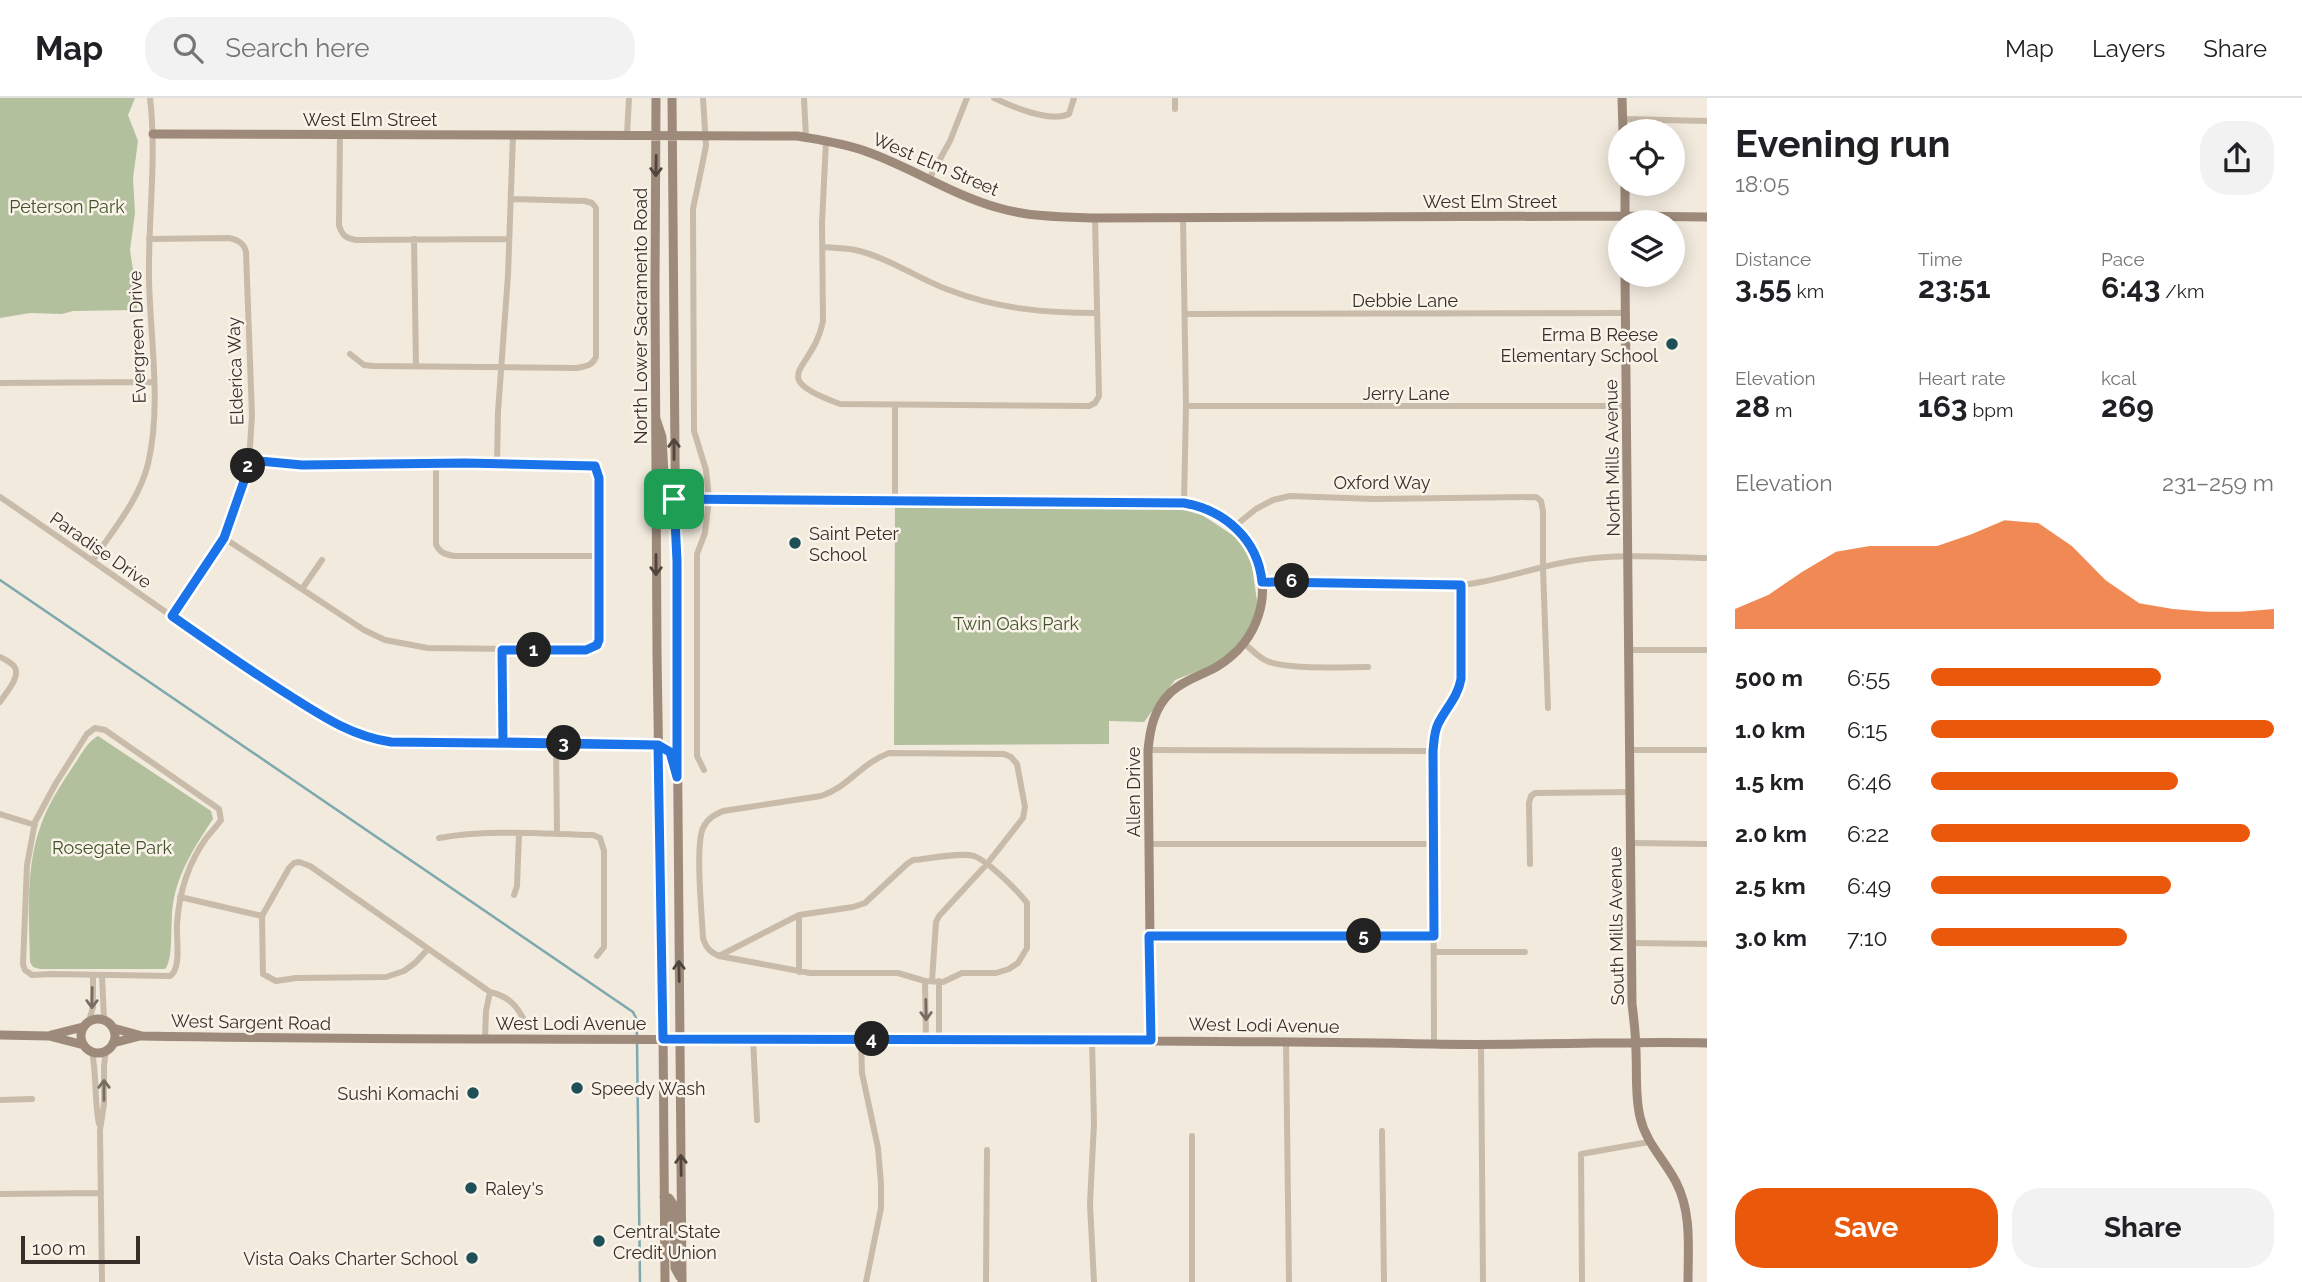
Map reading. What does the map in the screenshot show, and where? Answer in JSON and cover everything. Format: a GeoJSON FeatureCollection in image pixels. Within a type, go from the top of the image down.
{"type":"FeatureCollection","features":[{"type":"Feature","properties":{"kind":"street","name":"Evergreen Drive"},"geometry":{"type":"LineString","coordinates":[[93,560],[128,508],[144,477],[152,441],[149,239],[153,134],[150,98]]}},
{"type":"Feature","properties":{"kind":"street"},"geometry":{"type":"LineString","coordinates":[[627,135],[629,98]]}},
{"type":"Feature","properties":{"kind":"street","name":"North Lower Sacramento Road"},"geometry":{"type":"LineString","coordinates":[[656,98],[658,745],[664,1282]]}},
{"type":"Feature","properties":{"kind":"street","name":"North Lower Sacramento Road"},"geometry":{"type":"LineString","coordinates":[[672,98],[682,1280]]}},
{"type":"Feature","properties":{"kind":"street"},"geometry":{"type":"LineString","coordinates":[[704,98],[704,164],[693,209],[694,431],[705,462],[709,499],[705,533],[696,554],[697,755],[704,770]]}},
{"type":"Feature","properties":{"kind":"street"},"geometry":{"type":"LineString","coordinates":[[804,98],[806,138]]}},
{"type":"Feature","properties":{"kind":"street"},"geometry":{"type":"LineString","coordinates":[[929,179],[950,141],[967,98]]}},
{"type":"Feature","properties":{"kind":"street"},"geometry":{"type":"LineString","coordinates":[[995,98],[1026,111],[1061,117],[1072,110],[1074,98]]}},
{"type":"Feature","properties":{"kind":"street"},"geometry":{"type":"LineString","coordinates":[[1175,98],[1175,109]]}},
{"type":"Feature","properties":{"kind":"street"},"geometry":{"type":"LineString","coordinates":[[1622,98],[1623,119]]}},
{"type":"Feature","properties":{"kind":"street"},"geometry":{"type":"LineString","coordinates":[[1685,120],[1707,121]]}},
{"type":"Feature","properties":{"kind":"street","name":"West Elm Street"},"geometry":{"type":"LineString","coordinates":[[153,134],[657,134],[806,138],[866,151],[997,208],[1042,217],[1608,219]]}},
{"type":"Feature","properties":{"kind":"street"},"geometry":{"type":"LineString","coordinates":[[340,135],[339,225],[341,234],[347,238],[509,239]]}},
{"type":"Feature","properties":{"kind":"street"},"geometry":{"type":"LineString","coordinates":[[497,464],[513,135]]}},
{"type":"Feature","properties":{"kind":"street"},"geometry":{"type":"LineString","coordinates":[[827,141],[823,180],[822,327],[798,377],[802,387],[840,404],[1093,404],[1099,396],[1095,218]]}},
{"type":"Feature","properties":{"kind":"street"},"geometry":{"type":"LineString","coordinates":[[350,354],[364,365],[577,368],[593,363],[596,357],[596,208],[592,203],[578,201],[511,199]]}},
{"type":"Feature","properties":{"kind":"street"},"geometry":{"type":"LineString","coordinates":[[1183,217],[1186,406],[1184,503]]}},
{"type":"Feature","properties":{"kind":"street","name":"West Elm Street"},"geometry":{"type":"LineString","coordinates":[[1685,218],[1707,217]]}},
{"type":"Feature","properties":{"kind":"street","name":"Elderica Way"},"geometry":{"type":"LineString","coordinates":[[149,239],[229,238],[238,240],[245,248],[252,416],[249,460],[224,538],[172,616]]}},
{"type":"Feature","properties":{"kind":"street"},"geometry":{"type":"LineString","coordinates":[[414,239],[416,366]]}},
{"type":"Feature","properties":{"kind":"street"},"geometry":{"type":"LineString","coordinates":[[823,247],[870,255],[931,283],[992,304],[1038,312],[1097,313]]}},
{"type":"Feature","properties":{"kind":"street","name":"North Mills Avenue"},"geometry":{"type":"LineString","coordinates":[[1626,287],[1628,557]]}},
{"type":"Feature","properties":{"kind":"street","name":"Debbie Lane"},"geometry":{"type":"LineString","coordinates":[[1185,314],[1626,313]]}},
{"type":"Feature","properties":{"kind":"street"},"geometry":{"type":"LineString","coordinates":[[0,383],[153,383]]}},
{"type":"Feature","properties":{"kind":"street"},"geometry":{"type":"LineString","coordinates":[[895,406],[895,502]]}},
{"type":"Feature","properties":{"kind":"street","name":"Jerry Lane"},"geometry":{"type":"LineString","coordinates":[[1186,406],[1627,406]]}},
{"type":"Feature","properties":{"kind":"street"},"geometry":{"type":"LineString","coordinates":[[656,419],[662,437],[665,492],[674,499],[1184,503],[1206,509],[1235,526],[1256,559],[1262,582],[1261,609],[1255,628],[1245,645],[1263,660],[1272,663],[1368,667]]}},
{"type":"Feature","properties":{"kind":"street"},"geometry":{"type":"LineString","coordinates":[[224,538],[363,630],[385,640],[428,648],[502,650],[586,650],[592,649],[598,643],[598,470],[595,466],[302,465],[249,460]]}},
{"type":"Feature","properties":{"kind":"street"},"geometry":{"type":"LineString","coordinates":[[436,464],[436,544],[445,554],[599,556]]}},
{"type":"Feature","properties":{"kind":"street","name":"Oxford Way"},"geometry":{"type":"LineString","coordinates":[[1235,526],[1256,509],[1273,500],[1290,496],[1374,499],[1529,496],[1538,499],[1544,511],[1542,568]]}},
{"type":"Feature","properties":{"kind":"street","name":"Paradise Drive"},"geometry":{"type":"LineString","coordinates":[[0,497],[270,683],[327,719],[361,736],[391,742],[658,745]]}},
{"type":"Feature","properties":{"kind":"street","name":"South Mills Avenue"},"geometry":{"type":"LineString","coordinates":[[1628,557],[1632,1004],[1638,1111],[1649,1142],[1671,1174],[1683,1199],[1688,1226],[1688,1282]]}},
{"type":"Feature","properties":{"kind":"street"},"geometry":{"type":"LineString","coordinates":[[1262,582],[1461,585],[1583,559],[1707,558]]}},
{"type":"Feature","properties":{"kind":"street"},"geometry":{"type":"LineString","coordinates":[[302,589],[322,560]]}},
{"type":"Feature","properties":{"kind":"street"},"geometry":{"type":"LineString","coordinates":[[1542,568],[1548,708]]}},
{"type":"Feature","properties":{"kind":"street"},"geometry":{"type":"LineString","coordinates":[[1434,1044],[1433,751],[1438,722],[1459,690],[1461,679],[1461,585]]}},
{"type":"Feature","properties":{"kind":"street","name":"Allen Drive"},"geometry":{"type":"LineString","coordinates":[[1151,1040],[1148,751],[1151,726],[1158,709],[1171,692],[1187,680],[1230,658],[1245,645]]}},
{"type":"Feature","properties":{"kind":"street"},"geometry":{"type":"LineString","coordinates":[[502,650],[503,742]]}},
{"type":"Feature","properties":{"kind":"street"},"geometry":{"type":"LineString","coordinates":[[1629,650],[1707,650]]}},
{"type":"Feature","properties":{"kind":"street"},"geometry":{"type":"LineString","coordinates":[[0,657],[15,667],[17,672],[0,702]]}},
{"type":"Feature","properties":{"kind":"street"},"geometry":{"type":"LineString","coordinates":[[95,728],[105,730],[216,805],[221,814],[187,875],[180,897],[177,963],[174,974],[170,976],[36,976],[28,973],[23,964],[26,882],[35,825],[56,783],[87,734],[95,728]]}},
{"type":"Feature","properties":{"kind":"street"},"geometry":{"type":"LineString","coordinates":[[556,743],[557,834]]}},
{"type":"Feature","properties":{"kind":"street"},"geometry":{"type":"LineString","coordinates":[[658,745],[670,752],[677,777]]}},
{"type":"Feature","properties":{"kind":"street"},"geometry":{"type":"LineString","coordinates":[[1630,750],[1707,750]]}},
{"type":"Feature","properties":{"kind":"street"},"geometry":{"type":"LineString","coordinates":[[1148,751],[1433,751]]}},
{"type":"Feature","properties":{"kind":"street"},"geometry":{"type":"LineString","coordinates":[[719,956],[799,915],[865,902],[913,860],[965,855],[974,856],[987,864],[1027,903],[1027,948],[1018,963],[996,973],[962,973],[943,982],[932,981],[898,973],[799,972],[719,956],[710,952],[703,939],[700,840],[706,821],[713,815],[723,811],[821,796],[835,791],[873,759],[889,753],[1004,754],[1017,764],[1026,807],[1023,818],[987,864],[936,922],[932,981],[926,1039]]}},
{"type":"Feature","properties":{"kind":"street"},"geometry":{"type":"LineString","coordinates":[[1530,864],[1531,796],[1535,793],[1631,792]]}},
{"type":"Feature","properties":{"kind":"street"},"geometry":{"type":"LineString","coordinates":[[0,814],[35,825]]}},
{"type":"Feature","properties":{"kind":"street"},"geometry":{"type":"LineString","coordinates":[[514,895],[517,886],[519,834]]}},
{"type":"Feature","properties":{"kind":"street"},"geometry":{"type":"LineString","coordinates":[[439,838],[457,835],[557,834],[593,835],[600,838],[604,858],[604,947],[597,956]]}},
{"type":"Feature","properties":{"kind":"street"},"geometry":{"type":"LineString","coordinates":[[1631,843],[1707,844]]}},
{"type":"Feature","properties":{"kind":"street"},"geometry":{"type":"LineString","coordinates":[[1149,844],[1434,844]]}},
{"type":"Feature","properties":{"kind":"street"},"geometry":{"type":"LineString","coordinates":[[428,948],[404,971],[386,977],[296,978],[276,981],[266,977],[262,968],[262,916],[294,863],[310,866],[428,948],[490,992],[513,1003],[524,1020]]}},
{"type":"Feature","properties":{"kind":"street"},"geometry":{"type":"LineString","coordinates":[[180,897],[262,916]]}},
{"type":"Feature","properties":{"kind":"street"},"geometry":{"type":"LineString","coordinates":[[799,915],[799,972]]}},
{"type":"Feature","properties":{"kind":"street"},"geometry":{"type":"LineString","coordinates":[[1149,936],[1434,936]]}},
{"type":"Feature","properties":{"kind":"street"},"geometry":{"type":"LineString","coordinates":[[1632,943],[1707,944]]}},
{"type":"Feature","properties":{"kind":"street"},"geometry":{"type":"LineString","coordinates":[[1435,952],[1525,952]]}},
{"type":"Feature","properties":{"kind":"street"},"geometry":{"type":"LineString","coordinates":[[84,1045],[81,1036],[93,1007],[93,975]]}},
{"type":"Feature","properties":{"kind":"street"},"geometry":{"type":"LineString","coordinates":[[103,975],[104,1020]]}},
{"type":"Feature","properties":{"kind":"street"},"geometry":{"type":"LineString","coordinates":[[932,981],[939,1039]]}},
{"type":"Feature","properties":{"kind":"street"},"geometry":{"type":"LineString","coordinates":[[485,1039],[490,992]]}},
{"type":"Feature","properties":{"kind":"street"},"geometry":{"type":"LineString","coordinates":[[50,1036],[94,1019],[104,1020],[113,1028],[104,1066],[104,1104],[100,1130],[102,1282]]}},
{"type":"Feature","properties":{"kind":"street","name":"West Sargent Road"},"geometry":{"type":"LineString","coordinates":[[113,1028],[142,1036],[359,1039]]}},
{"type":"Feature","properties":{"kind":"street"},"geometry":{"type":"LineString","coordinates":[[0,1035],[50,1036],[84,1045],[92,1052],[95,1066],[95,1104],[100,1130]]}},
{"type":"Feature","properties":{"kind":"street","name":"West Sargent Road"},"geometry":{"type":"LineString","coordinates":[[110,1047],[142,1036]]}},
{"type":"Feature","properties":{"kind":"street"},"geometry":{"type":"LineString","coordinates":[[753,1038],[757,1120]]}},
{"type":"Feature","properties":{"kind":"street"},"geometry":{"type":"LineString","coordinates":[[861,1038],[862,1073],[878,1148],[881,1184],[881,1208],[866,1282]]}},
{"type":"Feature","properties":{"kind":"street","name":"West Lodi Avenue"},"geometry":{"type":"LineString","coordinates":[[359,1039],[1092,1039],[1434,1044],[1707,1042]]}},
{"type":"Feature","properties":{"kind":"street"},"geometry":{"type":"LineString","coordinates":[[1092,1039],[1094,1123],[1090,1204],[1094,1282]]}},
{"type":"Feature","properties":{"kind":"street"},"geometry":{"type":"LineString","coordinates":[[1286,1041],[1289,1282]]}},
{"type":"Feature","properties":{"kind":"street"},"geometry":{"type":"LineString","coordinates":[[1481,1043],[1483,1282]]}},
{"type":"Feature","properties":{"kind":"street"},"geometry":{"type":"LineString","coordinates":[[92,1052],[110,1047]]}},
{"type":"Feature","properties":{"kind":"street"},"geometry":{"type":"LineString","coordinates":[[0,1100],[32,1099]]}},
{"type":"Feature","properties":{"kind":"street"},"geometry":{"type":"LineString","coordinates":[[1382,1131],[1384,1282]]}},
{"type":"Feature","properties":{"kind":"street"},"geometry":{"type":"LineString","coordinates":[[1192,1136],[1192,1282]]}},
{"type":"Feature","properties":{"kind":"street"},"geometry":{"type":"LineString","coordinates":[[1582,1282],[1581,1154],[1649,1142]]}},
{"type":"Feature","properties":{"kind":"street"},"geometry":{"type":"LineString","coordinates":[[986,1282],[987,1150]]}},
{"type":"Feature","properties":{"kind":"street"},"geometry":{"type":"LineString","coordinates":[[0,1194],[101,1193]]}},
{"type":"Feature","properties":{"kind":"street"},"geometry":{"type":"LineString","coordinates":[[664,1197],[673,1204],[675,1268],[682,1280]]}},
{"type":"Feature","properties":{"kind":"green space","name":"Peterson Park"},"geometry":{"type":"Polygon","coordinates":[[[0,98],[135,98],[128,115],[138,141],[133,178],[135,213],[130,250],[137,310],[30,313],[0,318],[0,98]]]}},
{"type":"Feature","properties":{"kind":"green space","name":"Twin Oaks Park"},"geometry":{"type":"Polygon","coordinates":[[[895,502],[1184,503],[1249,546],[1259,615],[1230,658],[1175,680],[1144,722],[1109,721],[1109,744],[894,745],[895,502]]]}},
{"type":"Feature","properties":{"kind":"green space","name":"Rosegate Park"},"geometry":{"type":"Polygon","coordinates":[[[98,736],[211,811],[213,819],[188,860],[175,892],[170,957],[165,969],[40,969],[33,967],[30,962],[30,873],[37,839],[56,792],[91,741],[98,736]]]}},
{"type":"Feature","properties":{"kind":"waterway"},"geometry":{"type":"LineString","coordinates":[[0,580],[633,1012],[637,1036]]}},
{"type":"Feature","properties":{"kind":"waterway"},"geometry":{"type":"LineString","coordinates":[[637,1042],[640,1282]]}},
{"type":"Feature","properties":{"kind":"place","name":"Erma B Reese Elementary School"},"geometry":{"type":"Point","coordinates":[1672,344]}},
{"type":"Feature","properties":{"kind":"place","name":"Saint Peter School"},"geometry":{"type":"Point","coordinates":[795,543]}},
{"type":"Feature","properties":{"kind":"place","name":"Speedy Wash"},"geometry":{"type":"Point","coordinates":[577,1088]}},
{"type":"Feature","properties":{"kind":"place","name":"Sushi Komachi"},"geometry":{"type":"Point","coordinates":[473,1093]}},
{"type":"Feature","properties":{"kind":"place","name":"Raley's"},"geometry":{"type":"Point","coordinates":[471,1188]}},
{"type":"Feature","properties":{"kind":"place","name":"Central State Credit Union"},"geometry":{"type":"Point","coordinates":[599,1241]}},
{"type":"Feature","properties":{"kind":"place","name":"Vista Oaks Charter School"},"geometry":{"type":"Point","coordinates":[472,1258]}},
{"type":"Feature","properties":{"kind":"route"},"geometry":{"type":"LineString","coordinates":[[674,499],[677,561],[677,777],[670,752],[658,745],[503,742],[502,650],[586,650],[592,649],[599,640],[599,478],[598,470],[589,464],[302,465],[249,460],[224,538],[172,616],[258,676],[327,719],[369,739],[391,742],[658,745],[663,1039],[1151,1040],[1149,936],[1434,936],[1433,751],[1438,722],[1459,690],[1461,679],[1461,585],[1262,582],[1256,559],[1235,526],[1206,509],[1184,503],[674,499]]}}]}
